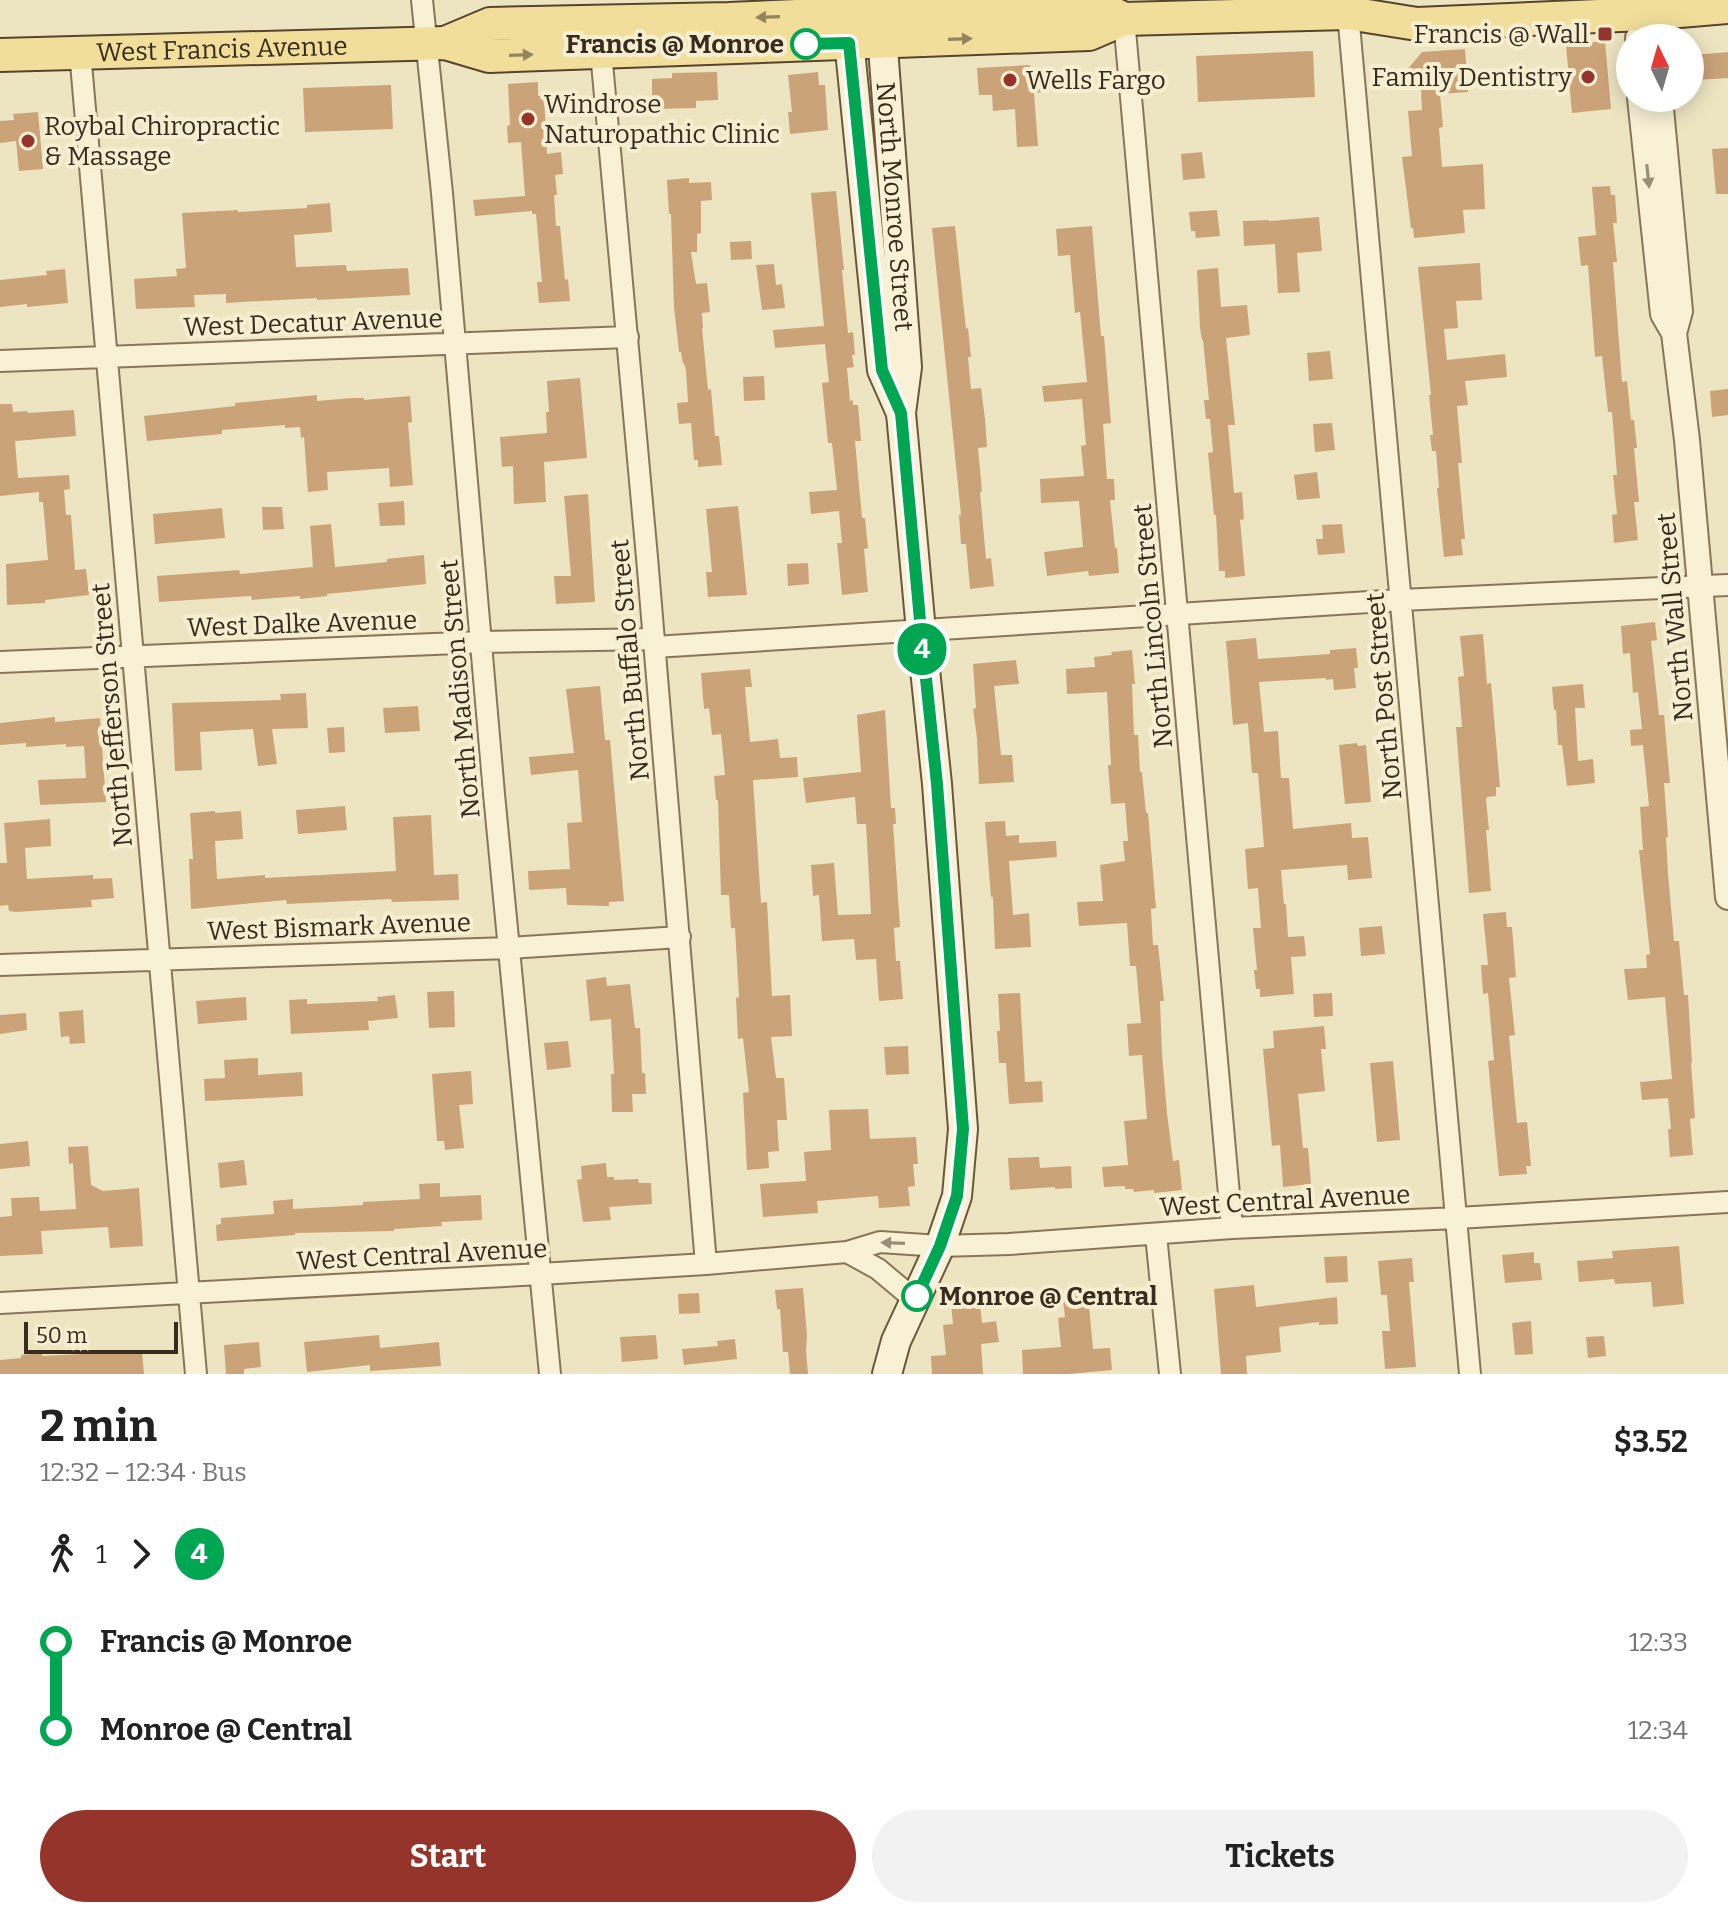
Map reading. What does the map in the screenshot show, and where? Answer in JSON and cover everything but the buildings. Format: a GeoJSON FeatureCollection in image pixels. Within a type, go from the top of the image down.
{"type":"FeatureCollection","features":[{"type":"Feature","properties":{"kind":"main road","name":"West Francis Avenue"},"geometry":{"type":"LineString","coordinates":[[1348,13],[1386,0]]}},
{"type":"Feature","properties":{"kind":"main road","name":"West Francis Avenue"},"geometry":{"type":"LineString","coordinates":[[435,43],[490,24],[880,18],[1092,3],[1124,19],[1348,13],[1417,24],[1616,24]]}},
{"type":"Feature","properties":{"kind":"main road","name":"West Francis Avenue"},"geometry":{"type":"LineString","coordinates":[[1645,24],[1728,7]]}},
{"type":"Feature","properties":{"kind":"main road","name":"North Monroe Street"},"geometry":{"type":"LineString","coordinates":[[880,18],[907,367],[901,413],[937,784],[963,1129],[957,1196],[940,1246],[896,1341],[887,1374]]}},
{"type":"Feature","properties":{"kind":"main road","name":"West Francis Avenue"},"geometry":{"type":"LineString","coordinates":[[0,55],[435,43],[489,56],[601,52],[847,19]]}},
{"type":"Feature","properties":{"kind":"main road","name":"North Monroe Street"},"geometry":{"type":"LineString","coordinates":[[847,19],[882,370],[901,413]]}},
{"type":"Feature","properties":{"kind":"street","name":"North Madison Street"},"geometry":{"type":"LineString","coordinates":[[422,0],[435,43],[456,343],[550,1374]]}},
{"type":"Feature","properties":{"kind":"street","name":"North Post Street"},"geometry":{"type":"LineString","coordinates":[[1348,13],[1470,1374]]}},
{"type":"Feature","properties":{"kind":"street","name":"North Lincoln Street"},"geometry":{"type":"LineString","coordinates":[[1124,19],[1232,1228]]}},
{"type":"Feature","properties":{"kind":"street","name":"North Jefferson Street"},"geometry":{"type":"LineString","coordinates":[[80,52],[196,1374]]}},
{"type":"Feature","properties":{"kind":"street","name":"North Buffalo Street"},"geometry":{"type":"LineString","coordinates":[[601,52],[655,643],[706,1264]]}},
{"type":"Feature","properties":{"kind":"street","name":"North Wall Street"},"geometry":{"type":"LineString","coordinates":[[1641,112],[1663,314],[1674,333]]}},
{"type":"Feature","properties":{"kind":"street","name":"North Wall Street"},"geometry":{"type":"LineString","coordinates":[[1661,112],[1680,311],[1674,333],[1687,440],[1728,897]]}},
{"type":"Feature","properties":{"kind":"street","name":"West Decatur Avenue"},"geometry":{"type":"LineString","coordinates":[[0,361],[628,337]]}},
{"type":"Feature","properties":{"kind":"street","name":"West Dalke Avenue"},"geometry":{"type":"LineString","coordinates":[[0,662],[482,642],[655,643],[921,631],[1401,600],[1728,585]]}},
{"type":"Feature","properties":{"kind":"street","name":"West Bismark Avenue"},"geometry":{"type":"LineString","coordinates":[[0,965],[509,948],[680,937]]}},
{"type":"Feature","properties":{"kind":"street","name":"West Central Avenue"},"geometry":{"type":"LineString","coordinates":[[0,1303],[706,1264],[847,1252],[880,1242],[940,1246],[1009,1244],[1232,1228],[1728,1202]]}},
{"type":"Feature","properties":{"kind":"street"},"geometry":{"type":"LineString","coordinates":[[1156,1235],[1170,1374]]}},
{"type":"Feature","properties":{"kind":"street"},"geometry":{"type":"LineString","coordinates":[[847,1252],[878,1269],[915,1300]]}},
{"type":"Feature","properties":{"kind":"bus line","name":"4"},"geometry":{"type":"LineString","coordinates":[[806,44],[849,43],[882,370],[901,413],[937,784],[963,1129],[957,1196],[940,1246],[917,1296]]}},
{"type":"Feature","properties":{"kind":"place","name":"Francis @ Wall"},"geometry":{"type":"Point","coordinates":[1605,34]}},
{"type":"Feature","properties":{"kind":"place","name":"Francis @ Monroe"},"geometry":{"type":"Point","coordinates":[806,44]}},
{"type":"Feature","properties":{"kind":"place","name":"Family Dentistry"},"geometry":{"type":"Point","coordinates":[1588,77]}},
{"type":"Feature","properties":{"kind":"place","name":"Wells Fargo"},"geometry":{"type":"Point","coordinates":[1010,80]}},
{"type":"Feature","properties":{"kind":"place","name":"Windrose Naturopathic Clinic"},"geometry":{"type":"Point","coordinates":[528,119]}},
{"type":"Feature","properties":{"kind":"place","name":"Roybal Chiropractic & Massage"},"geometry":{"type":"Point","coordinates":[28,141]}},
{"type":"Feature","properties":{"kind":"place","name":"Monroe @ Central"},"geometry":{"type":"Point","coordinates":[917,1296]}}]}
